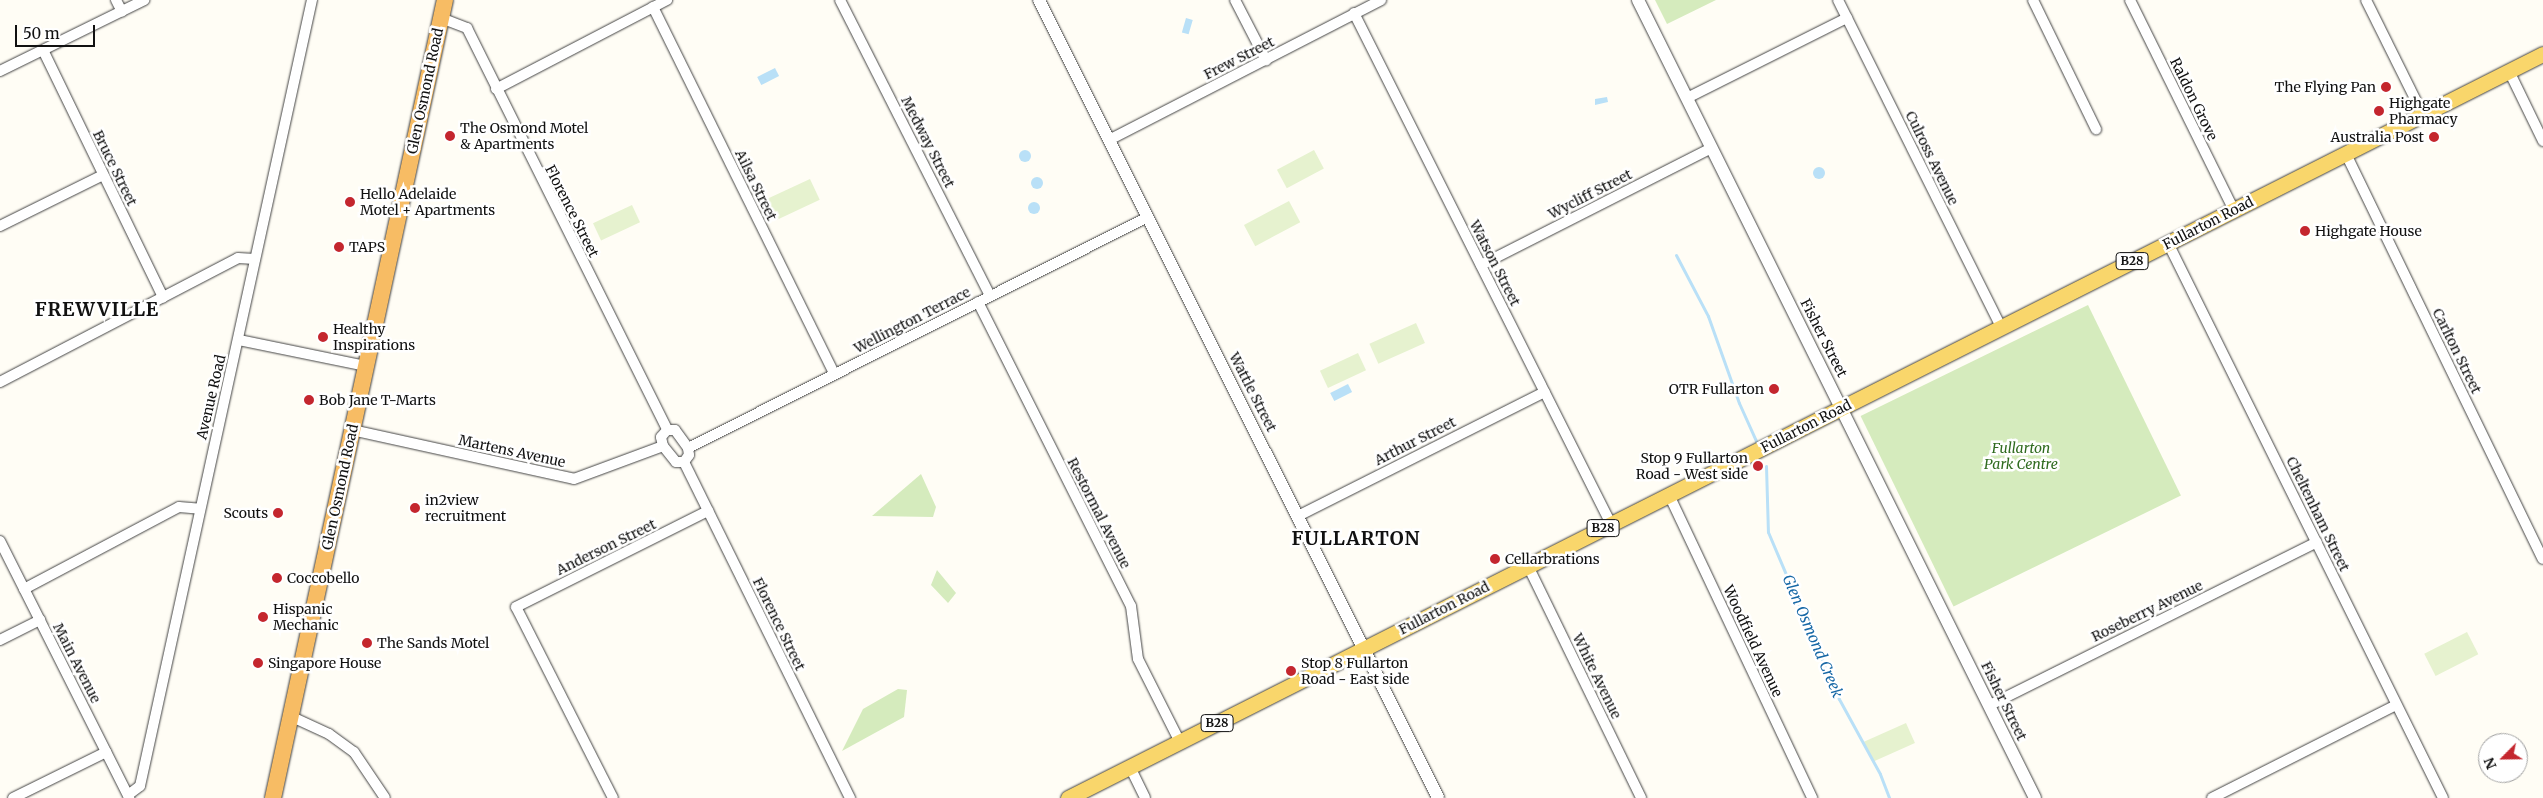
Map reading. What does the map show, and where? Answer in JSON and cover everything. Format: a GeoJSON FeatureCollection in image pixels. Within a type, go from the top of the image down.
{"type":"FeatureCollection","features":[{"type":"Feature","properties":{"kind":"highway","name":"Glen Osmond Road"},"geometry":{"type":"LineString","coordinates":[[273,798],[445,0]]}},
{"type":"Feature","properties":{"kind":"main road","name":"Fullarton Road"},"geometry":{"type":"LineString","coordinates":[[1068,798],[2543,54]]}},
{"type":"Feature","properties":{"kind":"street"},"geometry":{"type":"LineString","coordinates":[[116,0],[122,12]]}},
{"type":"Feature","properties":{"kind":"street"},"geometry":{"type":"LineString","coordinates":[[0,71],[144,0]]}},
{"type":"Feature","properties":{"kind":"street","name":"Avenue Road"},"geometry":{"type":"LineString","coordinates":[[129,797],[140,786],[312,0]]}},
{"type":"Feature","properties":{"kind":"street"},"geometry":{"type":"LineString","coordinates":[[496,89],[667,0]]}},
{"type":"Feature","properties":{"kind":"street","name":"Medway Street"},"geometry":{"type":"LineString","coordinates":[[840,0],[990,296]]}},
{"type":"Feature","properties":{"kind":"street","name":"Wattle Street"},"geometry":{"type":"LineString","coordinates":[[1039,0],[1365,648],[1438,798]]}},
{"type":"Feature","properties":{"kind":"street"},"geometry":{"type":"LineString","coordinates":[[1235,0],[1266,60]]}},
{"type":"Feature","properties":{"kind":"street","name":"Frew Street"},"geometry":{"type":"LineString","coordinates":[[1109,140],[1381,0]]}},
{"type":"Feature","properties":{"kind":"street","name":"Fisher Street"},"geometry":{"type":"LineString","coordinates":[[1638,0],[2035,798]]}},
{"type":"Feature","properties":{"kind":"street","name":"Culross Avenue"},"geometry":{"type":"LineString","coordinates":[[1838,0],[2001,328]]}},
{"type":"Feature","properties":{"kind":"street"},"geometry":{"type":"LineString","coordinates":[[2033,0],[2096,129]]}},
{"type":"Feature","properties":{"kind":"street","name":"Raldon Grove"},"geometry":{"type":"LineString","coordinates":[[2130,0],[2234,210]]}},
{"type":"Feature","properties":{"kind":"street"},"geometry":{"type":"LineString","coordinates":[[2366,0],[2423,115]]}},
{"type":"Feature","properties":{"kind":"street","name":"Ailsa Street"},"geometry":{"type":"LineString","coordinates":[[653,7],[834,374]]}},
{"type":"Feature","properties":{"kind":"street","name":"Watson Street"},"geometry":{"type":"LineString","coordinates":[[1354,13],[1611,524]]}},
{"type":"Feature","properties":{"kind":"street","name":"Florence Street"},"geometry":{"type":"LineString","coordinates":[[441,18],[467,28],[667,430]]}},
{"type":"Feature","properties":{"kind":"street"},"geometry":{"type":"LineString","coordinates":[[1687,98],[1847,18]]}},
{"type":"Feature","properties":{"kind":"street","name":"Bruce Street"},"geometry":{"type":"LineString","coordinates":[[43,50],[163,298]]}},
{"type":"Feature","properties":{"kind":"street"},"geometry":{"type":"LineString","coordinates":[[2509,71],[2543,141]]}},
{"type":"Feature","properties":{"kind":"street","name":"Wycliff Street"},"geometry":{"type":"LineString","coordinates":[[1481,265],[1712,148]]}},
{"type":"Feature","properties":{"kind":"street","name":"Carlton Street"},"geometry":{"type":"LineString","coordinates":[[2346,154],[2543,559]]}},
{"type":"Feature","properties":{"kind":"street"},"geometry":{"type":"LineString","coordinates":[[0,226],[103,175]]}},
{"type":"Feature","properties":{"kind":"street","name":"Wellington Terrace"},"geometry":{"type":"LineString","coordinates":[[688,448],[1148,217]]}},
{"type":"Feature","properties":{"kind":"street","name":"Cheltenham Street"},"geometry":{"type":"LineString","coordinates":[[2168,243],[2443,798]]}},
{"type":"Feature","properties":{"kind":"street"},"geometry":{"type":"LineString","coordinates":[[0,382],[238,258],[255,259]]}},
{"type":"Feature","properties":{"kind":"street","name":"Restormal Avenue"},"geometry":{"type":"LineString","coordinates":[[978,302],[1131,606],[1138,660],[1180,742]]}},
{"type":"Feature","properties":{"kind":"street"},"geometry":{"type":"LineString","coordinates":[[239,340],[366,366]]}},
{"type":"Feature","properties":{"kind":"street","name":"Arthur Street"},"geometry":{"type":"LineString","coordinates":[[1298,516],[1544,392]]}},
{"type":"Feature","properties":{"kind":"street","name":"Martens Avenue"},"geometry":{"type":"LineString","coordinates":[[352,430],[574,479],[663,446]]}},
{"type":"Feature","properties":{"kind":"street"},"geometry":{"type":"LineString","coordinates":[[667,430],[675,430],[688,448],[689,455],[684,462],[676,462],[663,446],[661,437],[667,430]]}},
{"type":"Feature","properties":{"kind":"street","name":"Florence Street"},"geometry":{"type":"LineString","coordinates":[[684,462],[850,798]]}},
{"type":"Feature","properties":{"kind":"street","name":"Woodfield Avenue"},"geometry":{"type":"LineString","coordinates":[[1669,495],[1812,798]]}},
{"type":"Feature","properties":{"kind":"street"},"geometry":{"type":"LineString","coordinates":[[24,589],[179,508],[200,509]]}},
{"type":"Feature","properties":{"kind":"street","name":"Anderson Street"},"geometry":{"type":"LineString","coordinates":[[612,798],[516,607],[708,511]]}},
{"type":"Feature","properties":{"kind":"street","name":"Main Avenue"},"geometry":{"type":"LineString","coordinates":[[0,541],[129,797]]}},
{"type":"Feature","properties":{"kind":"street","name":"Roseberry Avenue"},"geometry":{"type":"LineString","coordinates":[[1990,705],[2317,542]]}},
{"type":"Feature","properties":{"kind":"street","name":"White Avenue"},"geometry":{"type":"LineString","coordinates":[[1528,566],[1641,798]]}},
{"type":"Feature","properties":{"kind":"street"},"geometry":{"type":"LineString","coordinates":[[0,640],[40,620]]}},
{"type":"Feature","properties":{"kind":"street"},"geometry":{"type":"LineString","coordinates":[[2212,798],[2396,705]]}},
{"type":"Feature","properties":{"kind":"street"},"geometry":{"type":"LineString","coordinates":[[290,716],[329,734],[354,752],[385,798]]}},
{"type":"Feature","properties":{"kind":"street"},"geometry":{"type":"LineString","coordinates":[[13,798],[106,752]]}},
{"type":"Feature","properties":{"kind":"street"},"geometry":{"type":"LineString","coordinates":[[1130,767],[1145,798]]}},
{"type":"Feature","properties":{"kind":"green space"},"geometry":{"type":"Polygon","coordinates":[[[1655,0],[1716,0],[1667,24],[1655,0]]]}},
{"type":"Feature","properties":{"kind":"green space"},"geometry":{"type":"Polygon","coordinates":[[[1314,150],[1324,169],[1287,188],[1277,170],[1314,150]]]}},
{"type":"Feature","properties":{"kind":"green space"},"geometry":{"type":"Polygon","coordinates":[[[810,179],[820,200],[777,220],[767,199],[810,179]]]}},
{"type":"Feature","properties":{"kind":"green space"},"geometry":{"type":"Polygon","coordinates":[[[1289,201],[1300,222],[1255,246],[1244,225],[1289,201]]]}},
{"type":"Feature","properties":{"kind":"green space"},"geometry":{"type":"Polygon","coordinates":[[[632,205],[640,222],[601,240],[593,223],[632,205]]]}},
{"type":"Feature","properties":{"kind":"green space","name":"Fullarton Park Centre"},"geometry":{"type":"Polygon","coordinates":[[[2088,305],[2181,496],[1954,606],[1861,416],[2088,305]]]}},
{"type":"Feature","properties":{"kind":"green space"},"geometry":{"type":"Polygon","coordinates":[[[1416,323],[1425,343],[1378,364],[1369,344],[1416,323]]]}},
{"type":"Feature","properties":{"kind":"green space"},"geometry":{"type":"Polygon","coordinates":[[[1358,353],[1366,370],[1328,388],[1320,371],[1358,353]]]}},
{"type":"Feature","properties":{"kind":"green space"},"geometry":{"type":"Polygon","coordinates":[[[921,474],[936,507],[933,517],[872,516],[921,474]]]}},
{"type":"Feature","properties":{"kind":"green space"},"geometry":{"type":"Polygon","coordinates":[[[937,570],[956,593],[948,603],[931,585],[937,570]]]}},
{"type":"Feature","properties":{"kind":"green space"},"geometry":{"type":"Polygon","coordinates":[[[2467,632],[2478,654],[2436,676],[2424,654],[2467,632]]]}},
{"type":"Feature","properties":{"kind":"green space"},"geometry":{"type":"Polygon","coordinates":[[[898,689],[907,690],[904,717],[842,751],[863,709],[898,689]]]}},
{"type":"Feature","properties":{"kind":"green space"},"geometry":{"type":"Polygon","coordinates":[[[1906,723],[1915,743],[1873,762],[1864,742],[1906,723]]]}},
{"type":"Feature","properties":{"kind":"water"},"geometry":{"type":"Polygon","coordinates":[[[1186,18],[1193,20],[1189,34],[1182,32],[1186,18]]]}},
{"type":"Feature","properties":{"kind":"water"},"geometry":{"type":"Polygon","coordinates":[[[775,68],[779,76],[761,85],[757,77],[775,68]]]}},
{"type":"Feature","properties":{"kind":"water"},"geometry":{"type":"Polygon","coordinates":[[[1607,97],[1608,102],[1595,105],[1595,99],[1607,97]]]}},
{"type":"Feature","properties":{"kind":"water"},"geometry":{"type":"Polygon","coordinates":[[[1023,150],[1027,150],[1031,156],[1027,162],[1023,162],[1019,158],[1019,154],[1023,150]]]}},
{"type":"Feature","properties":{"kind":"water"},"geometry":{"type":"Polygon","coordinates":[[[1817,167],[1821,167],[1825,173],[1821,179],[1817,179],[1813,175],[1813,171],[1817,167]]]}},
{"type":"Feature","properties":{"kind":"water"},"geometry":{"type":"Polygon","coordinates":[[[1035,177],[1039,177],[1043,183],[1039,189],[1035,189],[1031,185],[1031,181],[1035,177]]]}},
{"type":"Feature","properties":{"kind":"water"},"geometry":{"type":"Polygon","coordinates":[[[1032,202],[1036,202],[1040,208],[1036,214],[1032,214],[1028,210],[1028,206],[1032,202]]]}},
{"type":"Feature","properties":{"kind":"water"},"geometry":{"type":"Polygon","coordinates":[[[1348,384],[1352,392],[1334,401],[1330,393],[1348,384]]]}},
{"type":"Feature","properties":{"kind":"waterway","name":"Glen Osmond Creek"},"geometry":{"type":"LineString","coordinates":[[1676,255],[1708,316],[1739,403],[1757,443]]}},
{"type":"Feature","properties":{"kind":"waterway","name":"Glen Osmond Creek"},"geometry":{"type":"LineString","coordinates":[[1766,466],[1768,532],[1839,699],[1880,774],[1889,798]]}},
{"type":"Feature","properties":{"kind":"place","name":"The Flying Pan"},"geometry":{"type":"Point","coordinates":[2386,87]}},
{"type":"Feature","properties":{"kind":"place","name":"Highgate Pharmacy"},"geometry":{"type":"Point","coordinates":[2379,111]}},
{"type":"Feature","properties":{"kind":"place","name":"The Osmond Motel & Apartments"},"geometry":{"type":"Point","coordinates":[450,136]}},
{"type":"Feature","properties":{"kind":"place","name":"Australia Post"},"geometry":{"type":"Point","coordinates":[2434,137]}},
{"type":"Feature","properties":{"kind":"place","name":"Hello Adelaide Motel + Apartments"},"geometry":{"type":"Point","coordinates":[350,202]}},
{"type":"Feature","properties":{"kind":"place","name":"Highgate House"},"geometry":{"type":"Point","coordinates":[2305,231]}},
{"type":"Feature","properties":{"kind":"place","name":"TAPS"},"geometry":{"type":"Point","coordinates":[339,247]}},
{"type":"Feature","properties":{"kind":"place","name":"Healthy Inspirations"},"geometry":{"type":"Point","coordinates":[323,337]}},
{"type":"Feature","properties":{"kind":"place","name":"OTR Fullarton"},"geometry":{"type":"Point","coordinates":[1774,389]}},
{"type":"Feature","properties":{"kind":"place","name":"Bob Jane T-Marts"},"geometry":{"type":"Point","coordinates":[309,400]}},
{"type":"Feature","properties":{"kind":"place","name":"Stop 9 Fullarton Road - West side"},"geometry":{"type":"Point","coordinates":[1758,466]}},
{"type":"Feature","properties":{"kind":"place","name":"in2view recruitment"},"geometry":{"type":"Point","coordinates":[415,508]}},
{"type":"Feature","properties":{"kind":"place","name":"Scouts"},"geometry":{"type":"Point","coordinates":[278,513]}},
{"type":"Feature","properties":{"kind":"place","name":"Cellarbrations"},"geometry":{"type":"Point","coordinates":[1495,559]}},
{"type":"Feature","properties":{"kind":"place","name":"Coccobello"},"geometry":{"type":"Point","coordinates":[277,578]}},
{"type":"Feature","properties":{"kind":"place","name":"Hispanic Mechanic"},"geometry":{"type":"Point","coordinates":[263,617]}},
{"type":"Feature","properties":{"kind":"place","name":"The Sands Motel"},"geometry":{"type":"Point","coordinates":[367,643]}},
{"type":"Feature","properties":{"kind":"place","name":"Singapore House"},"geometry":{"type":"Point","coordinates":[258,663]}},
{"type":"Feature","properties":{"kind":"place","name":"Stop 8 Fullarton Road - East side"},"geometry":{"type":"Point","coordinates":[1291,671]}},
{"type":"Feature","properties":{"kind":"district","name":"FREWVILLE"},"geometry":{"type":"Point","coordinates":[97,310]}},
{"type":"Feature","properties":{"kind":"district","name":"FULLARTON"},"geometry":{"type":"Point","coordinates":[1356,539]}}]}
